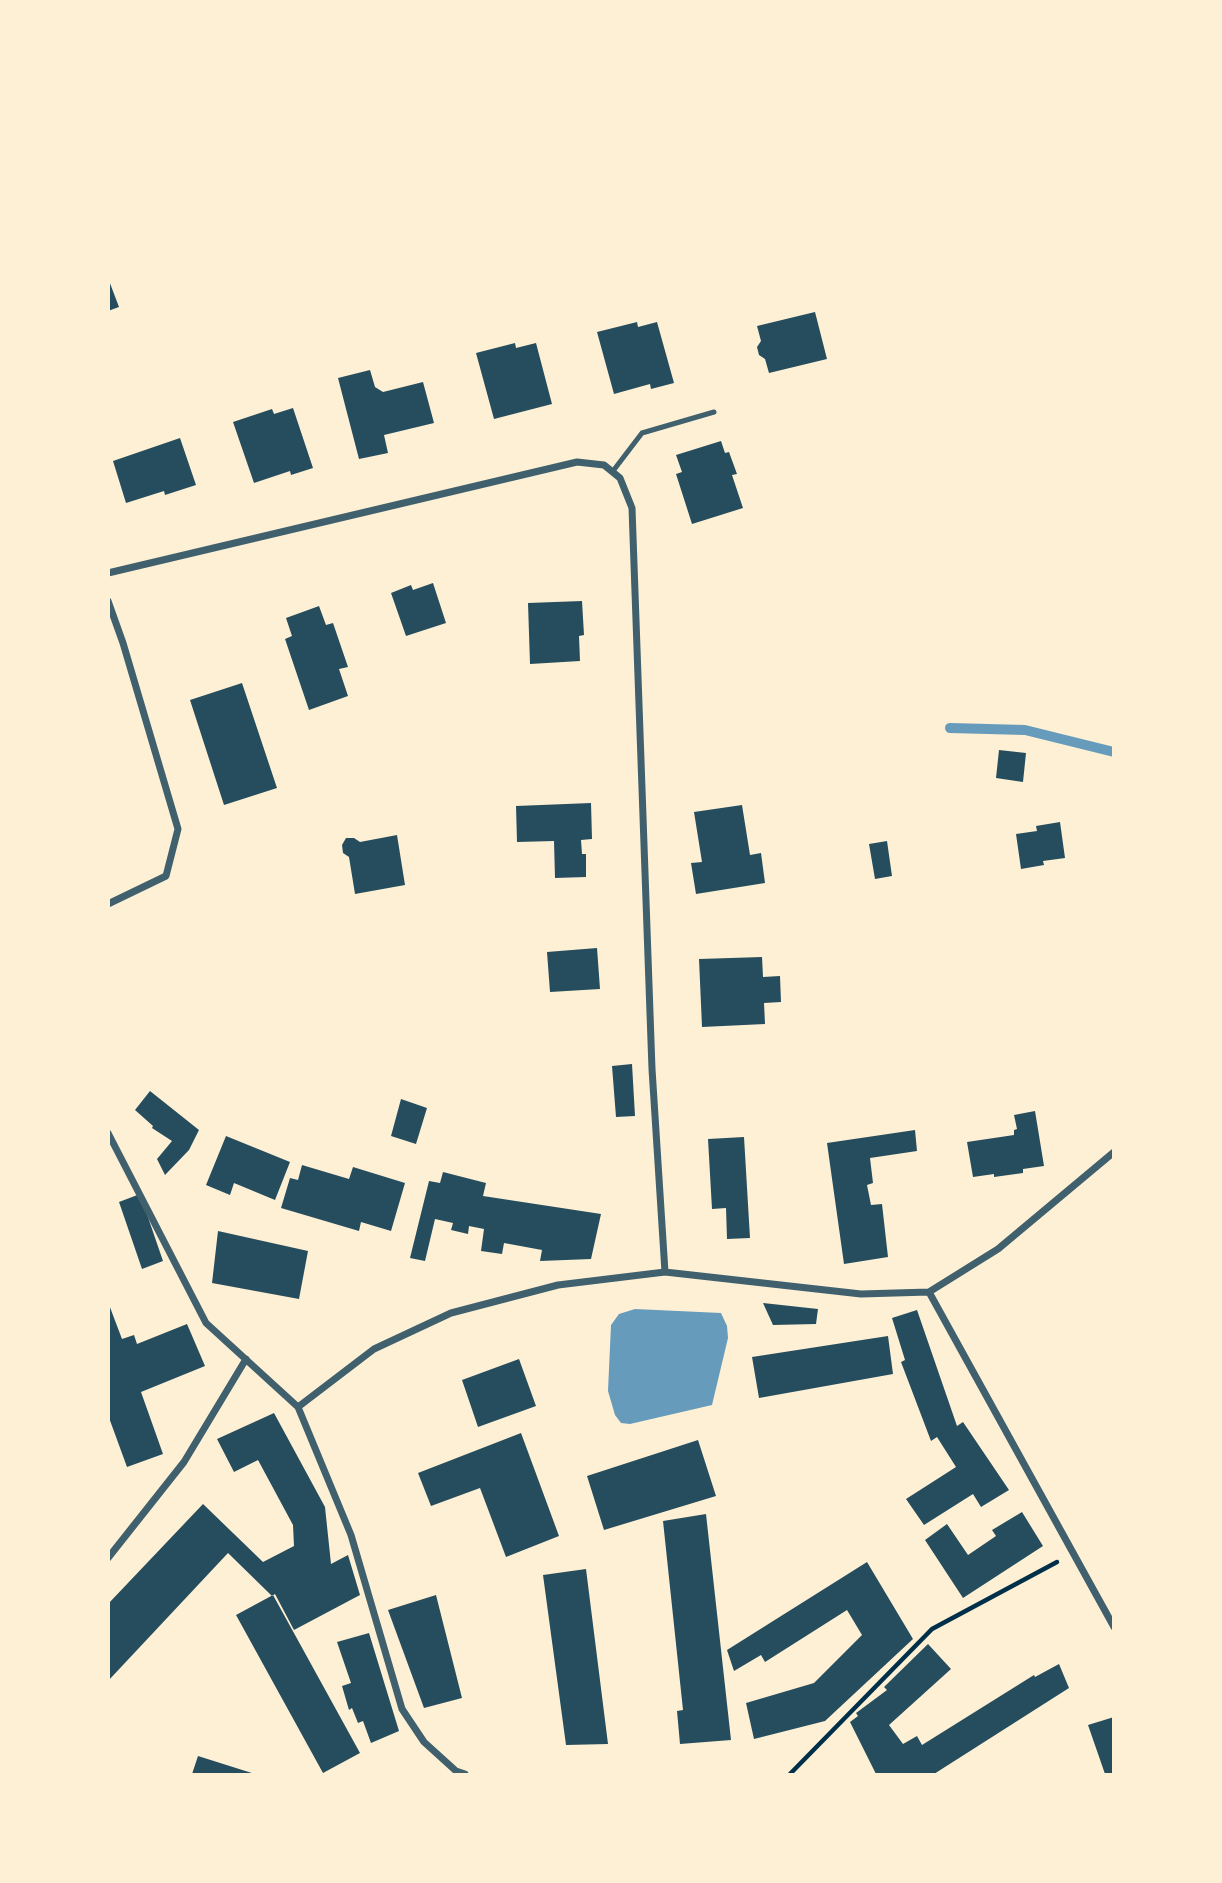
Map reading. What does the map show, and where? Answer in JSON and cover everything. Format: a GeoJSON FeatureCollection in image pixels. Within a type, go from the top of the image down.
{"type":"FeatureCollection","features":[{"type":"Feature","properties":{"kind":"street"},"geometry":{"type":"LineString","coordinates":[[108,573],[577,462],[604,465],[620,478],[632,508],[652,1069],[665,1272]]}},
{"type":"Feature","properties":{"kind":"street"},"geometry":{"type":"LineString","coordinates":[[108,601],[178,829],[166,876],[108,904]]}},
{"type":"Feature","properties":{"kind":"street"},"geometry":{"type":"LineString","coordinates":[[108,1133],[152,1213],[206,1323],[298,1406],[351,1535],[402,1709],[424,1742],[456,1770],[465,1774]]}},
{"type":"Feature","properties":{"kind":"street"},"geometry":{"type":"LineString","coordinates":[[298,1406],[374,1349],[451,1313],[558,1285],[665,1272],[860,1294],[929,1292],[998,1249],[1114,1152]]}},
{"type":"Feature","properties":{"kind":"street"},"geometry":{"type":"LineString","coordinates":[[929,1292],[1114,1628]]}},
{"type":"Feature","properties":{"kind":"street"},"geometry":{"type":"LineString","coordinates":[[108,1558],[184,1461],[246,1359]]}},
{"type":"Feature","properties":{"kind":"lane"},"geometry":{"type":"LineString","coordinates":[[612,471],[642,433],[714,412]]}},
{"type":"Feature","properties":{"kind":"path"},"geometry":{"type":"LineString","coordinates":[[790,1774],[932,1629],[1073,1554]]}},
{"type":"Feature","properties":{"kind":"water"},"geometry":{"type":"Polygon","coordinates":[[[635,1309],[721,1313],[727,1326],[728,1338],[712,1405],[630,1424],[621,1423],[615,1415],[608,1391],[611,1325],[619,1314],[635,1309]]]}},
{"type":"Feature","properties":{"kind":"building"},"geometry":{"type":"Polygon","coordinates":[[[108,278],[119,307],[108,311],[108,278]]]}},
{"type":"Feature","properties":{"kind":"building"},"geometry":{"type":"Polygon","coordinates":[[[815,312],[827,359],[769,373],[765,359],[759,355],[757,347],[761,341],[757,326],[815,312]]]}},
{"type":"Feature","properties":{"kind":"building"},"geometry":{"type":"Polygon","coordinates":[[[637,322],[638,327],[657,322],[674,383],[651,389],[650,384],[614,394],[597,332],[637,322]]]}},
{"type":"Feature","properties":{"kind":"building"},"geometry":{"type":"Polygon","coordinates":[[[515,343],[516,348],[536,343],[552,404],[494,419],[476,353],[515,343]]]}},
{"type":"Feature","properties":{"kind":"building"},"geometry":{"type":"Polygon","coordinates":[[[370,370],[375,387],[383,392],[423,382],[434,423],[384,435],[388,453],[359,459],[338,378],[370,370]]]}},
{"type":"Feature","properties":{"kind":"building"},"geometry":{"type":"Polygon","coordinates":[[[293,408],[313,468],[291,475],[290,471],[254,483],[233,422],[272,409],[274,414],[293,408]]]}},
{"type":"Feature","properties":{"kind":"building"},"geometry":{"type":"Polygon","coordinates":[[[180,438],[196,485],[165,495],[164,491],[126,503],[113,461],[180,438]]]}},
{"type":"Feature","properties":{"kind":"building"},"geometry":{"type":"Polygon","coordinates":[[[721,441],[725,453],[729,452],[737,474],[732,475],[743,508],[692,524],[676,474],[682,472],[676,455],[721,441]]]}},
{"type":"Feature","properties":{"kind":"building"},"geometry":{"type":"Polygon","coordinates":[[[433,583],[446,623],[406,636],[391,593],[411,585],[413,590],[433,583]]]}},
{"type":"Feature","properties":{"kind":"building"},"geometry":{"type":"Polygon","coordinates":[[[582,601],[584,635],[579,636],[580,661],[530,664],[528,603],[582,601]]]}},
{"type":"Feature","properties":{"kind":"building"},"geometry":{"type":"Polygon","coordinates":[[[319,606],[326,625],[333,623],[348,667],[339,669],[348,696],[309,710],[285,639],[292,636],[286,618],[319,606]]]}},
{"type":"Feature","properties":{"kind":"building"},"geometry":{"type":"Polygon","coordinates":[[[242,683],[277,788],[224,805],[190,700],[242,683]]]}},
{"type":"Feature","properties":{"kind":"building"},"geometry":{"type":"Polygon","coordinates":[[[999,750],[1026,753],[1023,782],[996,778],[999,750]]]}},
{"type":"Feature","properties":{"kind":"building"},"geometry":{"type":"Polygon","coordinates":[[[591,803],[592,839],[581,840],[582,854],[586,854],[586,877],[555,878],[554,841],[517,842],[516,806],[591,803]]]}},
{"type":"Feature","properties":{"kind":"building"},"geometry":{"type":"Polygon","coordinates":[[[742,805],[750,855],[761,853],[765,883],[696,894],[691,863],[702,862],[694,812],[742,805]]]}},
{"type":"Feature","properties":{"kind":"building"},"geometry":{"type":"Polygon","coordinates":[[[1060,822],[1065,858],[1043,861],[1044,865],[1021,869],[1016,834],[1037,831],[1036,826],[1060,822]]]}},
{"type":"Feature","properties":{"kind":"building"},"geometry":{"type":"Polygon","coordinates":[[[397,835],[405,885],[355,894],[349,857],[343,853],[342,845],[346,838],[354,838],[360,842],[397,835]]]}},
{"type":"Feature","properties":{"kind":"building"},"geometry":{"type":"Polygon","coordinates":[[[887,841],[892,876],[875,879],[869,844],[887,841]]]}},
{"type":"Feature","properties":{"kind":"building"},"geometry":{"type":"Polygon","coordinates":[[[597,948],[600,989],[550,992],[547,952],[597,948]]]}},
{"type":"Feature","properties":{"kind":"building"},"geometry":{"type":"Polygon","coordinates":[[[762,957],[763,977],[780,976],[781,1002],[764,1003],[765,1024],[702,1027],[699,959],[762,957]]]}},
{"type":"Feature","properties":{"kind":"building"},"geometry":{"type":"Polygon","coordinates":[[[632,1064],[635,1116],[616,1117],[612,1066],[632,1064]]]}},
{"type":"Feature","properties":{"kind":"building"},"geometry":{"type":"Polygon","coordinates":[[[150,1091],[199,1130],[189,1150],[165,1175],[157,1159],[172,1141],[152,1128],[153,1126],[135,1110],[150,1091]]]}},
{"type":"Feature","properties":{"kind":"building"},"geometry":{"type":"Polygon","coordinates":[[[401,1099],[427,1108],[416,1144],[391,1136],[401,1099]]]}},
{"type":"Feature","properties":{"kind":"building"},"geometry":{"type":"Polygon","coordinates":[[[1035,1111],[1044,1166],[1023,1169],[1023,1173],[973,1177],[967,1142],[1014,1135],[1014,1130],[1017,1129],[1014,1115],[1035,1111]]]}},
{"type":"Feature","properties":{"kind":"building"},"geometry":{"type":"Polygon","coordinates":[[[915,1130],[917,1151],[870,1158],[873,1183],[867,1185],[871,1205],[882,1204],[888,1257],[844,1264],[827,1143],[915,1130]]]}},
{"type":"Feature","properties":{"kind":"building"},"geometry":{"type":"Polygon","coordinates":[[[226,1136],[290,1162],[275,1200],[234,1183],[230,1195],[206,1185],[226,1136]]]}},
{"type":"Feature","properties":{"kind":"building"},"geometry":{"type":"Polygon","coordinates":[[[744,1137],[750,1238],[727,1239],[726,1208],[712,1209],[708,1139],[744,1137]]]}},
{"type":"Feature","properties":{"kind":"building"},"geometry":{"type":"Polygon","coordinates":[[[302,1165],[349,1179],[353,1167],[405,1183],[391,1231],[361,1222],[359,1231],[281,1208],[290,1178],[298,1180],[302,1165]]]}},
{"type":"Feature","properties":{"kind":"building"},"geometry":{"type":"Polygon","coordinates":[[[443,1172],[486,1183],[483,1196],[601,1214],[591,1259],[540,1261],[542,1250],[504,1243],[502,1254],[481,1251],[484,1229],[469,1226],[468,1234],[451,1230],[453,1223],[435,1219],[425,1261],[410,1258],[429,1181],[440,1183],[443,1172]]]}},
{"type":"Feature","properties":{"kind":"building"},"geometry":{"type":"Polygon","coordinates":[[[140,1194],[163,1261],[142,1269],[119,1202],[140,1194]]]}},
{"type":"Feature","properties":{"kind":"building"},"geometry":{"type":"Polygon","coordinates":[[[218,1231],[308,1251],[299,1299],[212,1283],[218,1231]]]}},
{"type":"Feature","properties":{"kind":"building"},"geometry":{"type":"Polygon","coordinates":[[[108,1302],[122,1339],[134,1335],[137,1344],[187,1324],[205,1366],[141,1392],[163,1454],[127,1467],[108,1415],[108,1302]]]}},
{"type":"Feature","properties":{"kind":"building"},"geometry":{"type":"Polygon","coordinates":[[[763,1303],[818,1309],[816,1324],[773,1325],[763,1303]]]}},
{"type":"Feature","properties":{"kind":"building"},"geometry":{"type":"Polygon","coordinates":[[[917,1310],[957,1426],[963,1422],[1009,1490],[981,1507],[973,1494],[924,1525],[906,1499],[956,1467],[937,1437],[931,1441],[901,1362],[905,1360],[892,1318],[917,1310]]]}},
{"type":"Feature","properties":{"kind":"building"},"geometry":{"type":"Polygon","coordinates":[[[888,1336],[893,1374],[759,1398],[752,1357],[888,1336]]]}},
{"type":"Feature","properties":{"kind":"building"},"geometry":{"type":"Polygon","coordinates":[[[519,1359],[536,1406],[478,1427],[462,1380],[519,1359]]]}},
{"type":"Feature","properties":{"kind":"building"},"geometry":{"type":"Polygon","coordinates":[[[274,1413],[325,1507],[331,1564],[348,1555],[360,1595],[294,1630],[275,1594],[272,1596],[228,1553],[108,1681],[108,1604],[203,1504],[263,1562],[294,1546],[293,1525],[258,1460],[234,1472],[217,1439],[274,1413]]]}},
{"type":"Feature","properties":{"kind":"building"},"geometry":{"type":"Polygon","coordinates":[[[521,1433],[559,1536],[506,1557],[480,1488],[431,1506],[418,1473],[521,1433]]]}},
{"type":"Feature","properties":{"kind":"building"},"geometry":{"type":"Polygon","coordinates":[[[698,1440],[716,1496],[604,1530],[587,1476],[698,1440]]]}},
{"type":"Feature","properties":{"kind":"building"},"geometry":{"type":"Polygon","coordinates":[[[1022,1512],[1043,1546],[963,1598],[925,1540],[947,1524],[968,1555],[996,1536],[992,1530],[1022,1512]]]}},
{"type":"Feature","properties":{"kind":"building"},"geometry":{"type":"Polygon","coordinates":[[[706,1514],[731,1740],[680,1744],[677,1711],[683,1710],[663,1521],[706,1514]]]}},
{"type":"Feature","properties":{"kind":"building"},"geometry":{"type":"Polygon","coordinates":[[[867,1562],[913,1639],[825,1721],[754,1739],[746,1703],[814,1683],[862,1635],[847,1610],[765,1662],[761,1655],[734,1671],[727,1650],[867,1562]]]}},
{"type":"Feature","properties":{"kind":"building"},"geometry":{"type":"Polygon","coordinates":[[[586,1569],[608,1744],[566,1745],[543,1575],[586,1569]]]}},
{"type":"Feature","properties":{"kind":"building"},"geometry":{"type":"Polygon","coordinates":[[[273,1595],[360,1753],[323,1773],[236,1615],[273,1595]]]}},
{"type":"Feature","properties":{"kind":"building"},"geometry":{"type":"Polygon","coordinates":[[[436,1595],[462,1698],[424,1708],[388,1610],[436,1595]]]}},
{"type":"Feature","properties":{"kind":"building"},"geometry":{"type":"Polygon","coordinates":[[[369,1633],[399,1731],[371,1743],[363,1721],[358,1723],[352,1708],[349,1710],[342,1686],[351,1683],[337,1642],[369,1633]]]}},
{"type":"Feature","properties":{"kind":"building"},"geometry":{"type":"Polygon","coordinates":[[[928,1644],[951,1669],[889,1725],[903,1744],[917,1736],[922,1745],[1034,1675],[1035,1677],[1059,1664],[1069,1688],[934,1774],[876,1774],[850,1722],[858,1716],[856,1713],[887,1690],[884,1687],[928,1644]]]}},
{"type":"Feature","properties":{"kind":"building"},"geometry":{"type":"Polygon","coordinates":[[[1114,1717],[1114,1774],[1105,1774],[1088,1725],[1114,1717]]]}},
{"type":"Feature","properties":{"kind":"building"},"geometry":{"type":"Polygon","coordinates":[[[198,1756],[255,1774],[192,1774],[198,1756]]]}},
{"type":"Feature","properties":{"kind":"waterway"},"geometry":{"type":"LineString","coordinates":[[950,728],[1025,730],[1114,752]]}}]}
